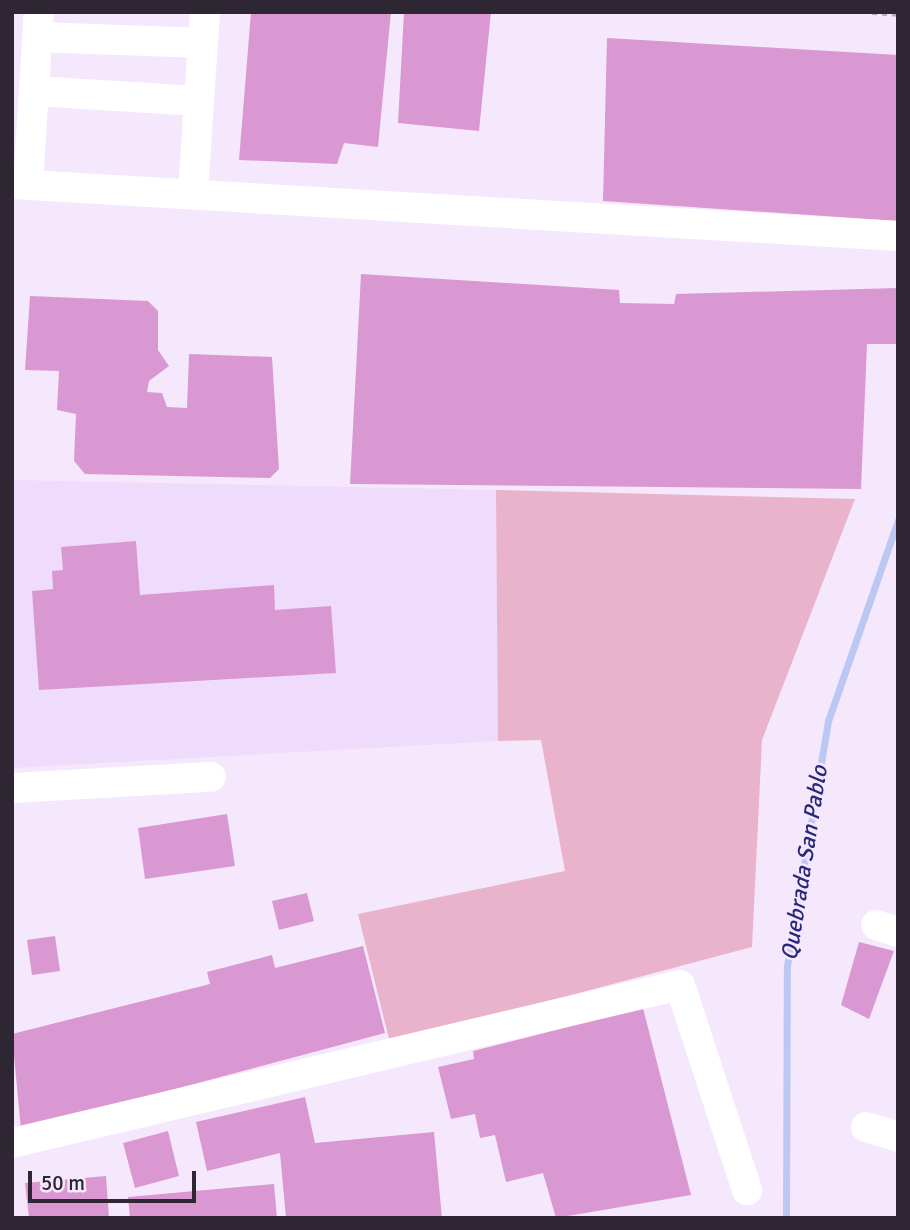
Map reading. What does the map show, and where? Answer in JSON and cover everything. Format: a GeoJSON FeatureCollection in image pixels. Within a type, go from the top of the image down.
{"type":"FeatureCollection","features":[{"type":"Feature","properties":{"kind":"street"},"geometry":{"type":"LineString","coordinates":[[193,192],[205,12]]}},
{"type":"Feature","properties":{"kind":"street"},"geometry":{"type":"LineString","coordinates":[[203,43],[39,24],[34,91],[20,185],[193,192],[898,236]]}},
{"type":"Feature","properties":{"kind":"street"},"geometry":{"type":"LineString","coordinates":[[34,91],[199,101]]}},
{"type":"Feature","properties":{"kind":"street"},"geometry":{"type":"LineString","coordinates":[[12,788],[211,777]]}},
{"type":"Feature","properties":{"kind":"street"},"geometry":{"type":"LineString","coordinates":[[12,1143],[680,985],[747,1190]]}},
{"type":"Feature","properties":{"kind":"street"},"geometry":{"type":"LineString","coordinates":[[866,1127],[898,1138]]}},
{"type":"Feature","properties":{"kind":"path"},"geometry":{"type":"LineString","coordinates":[[872,12],[898,14]]}},
{"type":"Feature","properties":{"kind":"shaded area"},"geometry":{"type":"Polygon","coordinates":[[[12,480],[496,490],[498,741],[12,768],[12,480]]]}},
{"type":"Feature","properties":{"kind":"shaded area"},"geometry":{"type":"Polygon","coordinates":[[[496,490],[855,499],[762,740],[752,947],[390,1043],[358,914],[565,871],[541,740],[498,741],[496,490]]]}},
{"type":"Feature","properties":{"kind":"building"},"geometry":{"type":"Polygon","coordinates":[[[251,12],[391,12],[378,147],[344,143],[337,164],[239,160],[251,12]]]}},
{"type":"Feature","properties":{"kind":"building"},"geometry":{"type":"Polygon","coordinates":[[[404,12],[491,12],[479,131],[398,123],[404,12]]]}},
{"type":"Feature","properties":{"kind":"building"},"geometry":{"type":"Polygon","coordinates":[[[607,38],[898,55],[898,221],[603,201],[607,38]]]}},
{"type":"Feature","properties":{"kind":"building"},"geometry":{"type":"Polygon","coordinates":[[[361,274],[619,290],[620,303],[674,304],[676,294],[898,288],[898,344],[867,344],[861,489],[350,484],[361,274]]]}},
{"type":"Feature","properties":{"kind":"building"},"geometry":{"type":"Polygon","coordinates":[[[30,296],[148,301],[158,311],[158,350],[169,366],[149,381],[147,392],[162,393],[167,407],[187,408],[189,354],[272,357],[279,469],[270,478],[85,474],[74,461],[76,414],[57,410],[59,371],[25,370],[30,296]]]}},
{"type":"Feature","properties":{"kind":"building"},"geometry":{"type":"Polygon","coordinates":[[[136,541],[140,595],[274,585],[275,610],[331,606],[336,673],[39,690],[32,591],[53,589],[52,571],[63,570],[61,547],[136,541]]]}},
{"type":"Feature","properties":{"kind":"building"},"geometry":{"type":"Polygon","coordinates":[[[227,814],[235,866],[145,879],[138,828],[227,814]]]}},
{"type":"Feature","properties":{"kind":"building"},"geometry":{"type":"Polygon","coordinates":[[[307,893],[314,921],[279,930],[272,901],[307,893]]]}},
{"type":"Feature","properties":{"kind":"building"},"geometry":{"type":"Polygon","coordinates":[[[55,936],[60,971],[32,975],[27,940],[55,936]]]}},
{"type":"Feature","properties":{"kind":"building"},"geometry":{"type":"Polygon","coordinates":[[[859,942],[894,951],[869,1019],[841,1005],[859,942]]]}},
{"type":"Feature","properties":{"kind":"building"},"geometry":{"type":"Polygon","coordinates":[[[363,946],[385,1033],[21,1130],[12,1034],[210,984],[207,972],[272,955],[275,968],[363,946]]]}},
{"type":"Feature","properties":{"kind":"building"},"geometry":{"type":"Polygon","coordinates":[[[643,1008],[691,1195],[556,1218],[543,1173],[506,1182],[495,1135],[480,1138],[475,1114],[451,1119],[438,1067],[474,1059],[473,1051],[643,1008]]]}},
{"type":"Feature","properties":{"kind":"building"},"geometry":{"type":"Polygon","coordinates":[[[305,1097],[315,1143],[434,1132],[442,1218],[286,1218],[280,1153],[207,1171],[196,1122],[305,1097]]]}},
{"type":"Feature","properties":{"kind":"building"},"geometry":{"type":"Polygon","coordinates":[[[168,1131],[179,1176],[135,1188],[123,1143],[168,1131]]]}},
{"type":"Feature","properties":{"kind":"building"},"geometry":{"type":"Polygon","coordinates":[[[106,1176],[109,1218],[29,1218],[25,1183],[106,1176]]]}},
{"type":"Feature","properties":{"kind":"building"},"geometry":{"type":"Polygon","coordinates":[[[274,1184],[277,1218],[130,1218],[128,1197],[274,1184]]]}},
{"type":"Feature","properties":{"kind":"waterway","name":"Quebrada San Pablo"},"geometry":{"type":"LineString","coordinates":[[786,1218],[787,966],[828,721],[898,520]]}}]}
